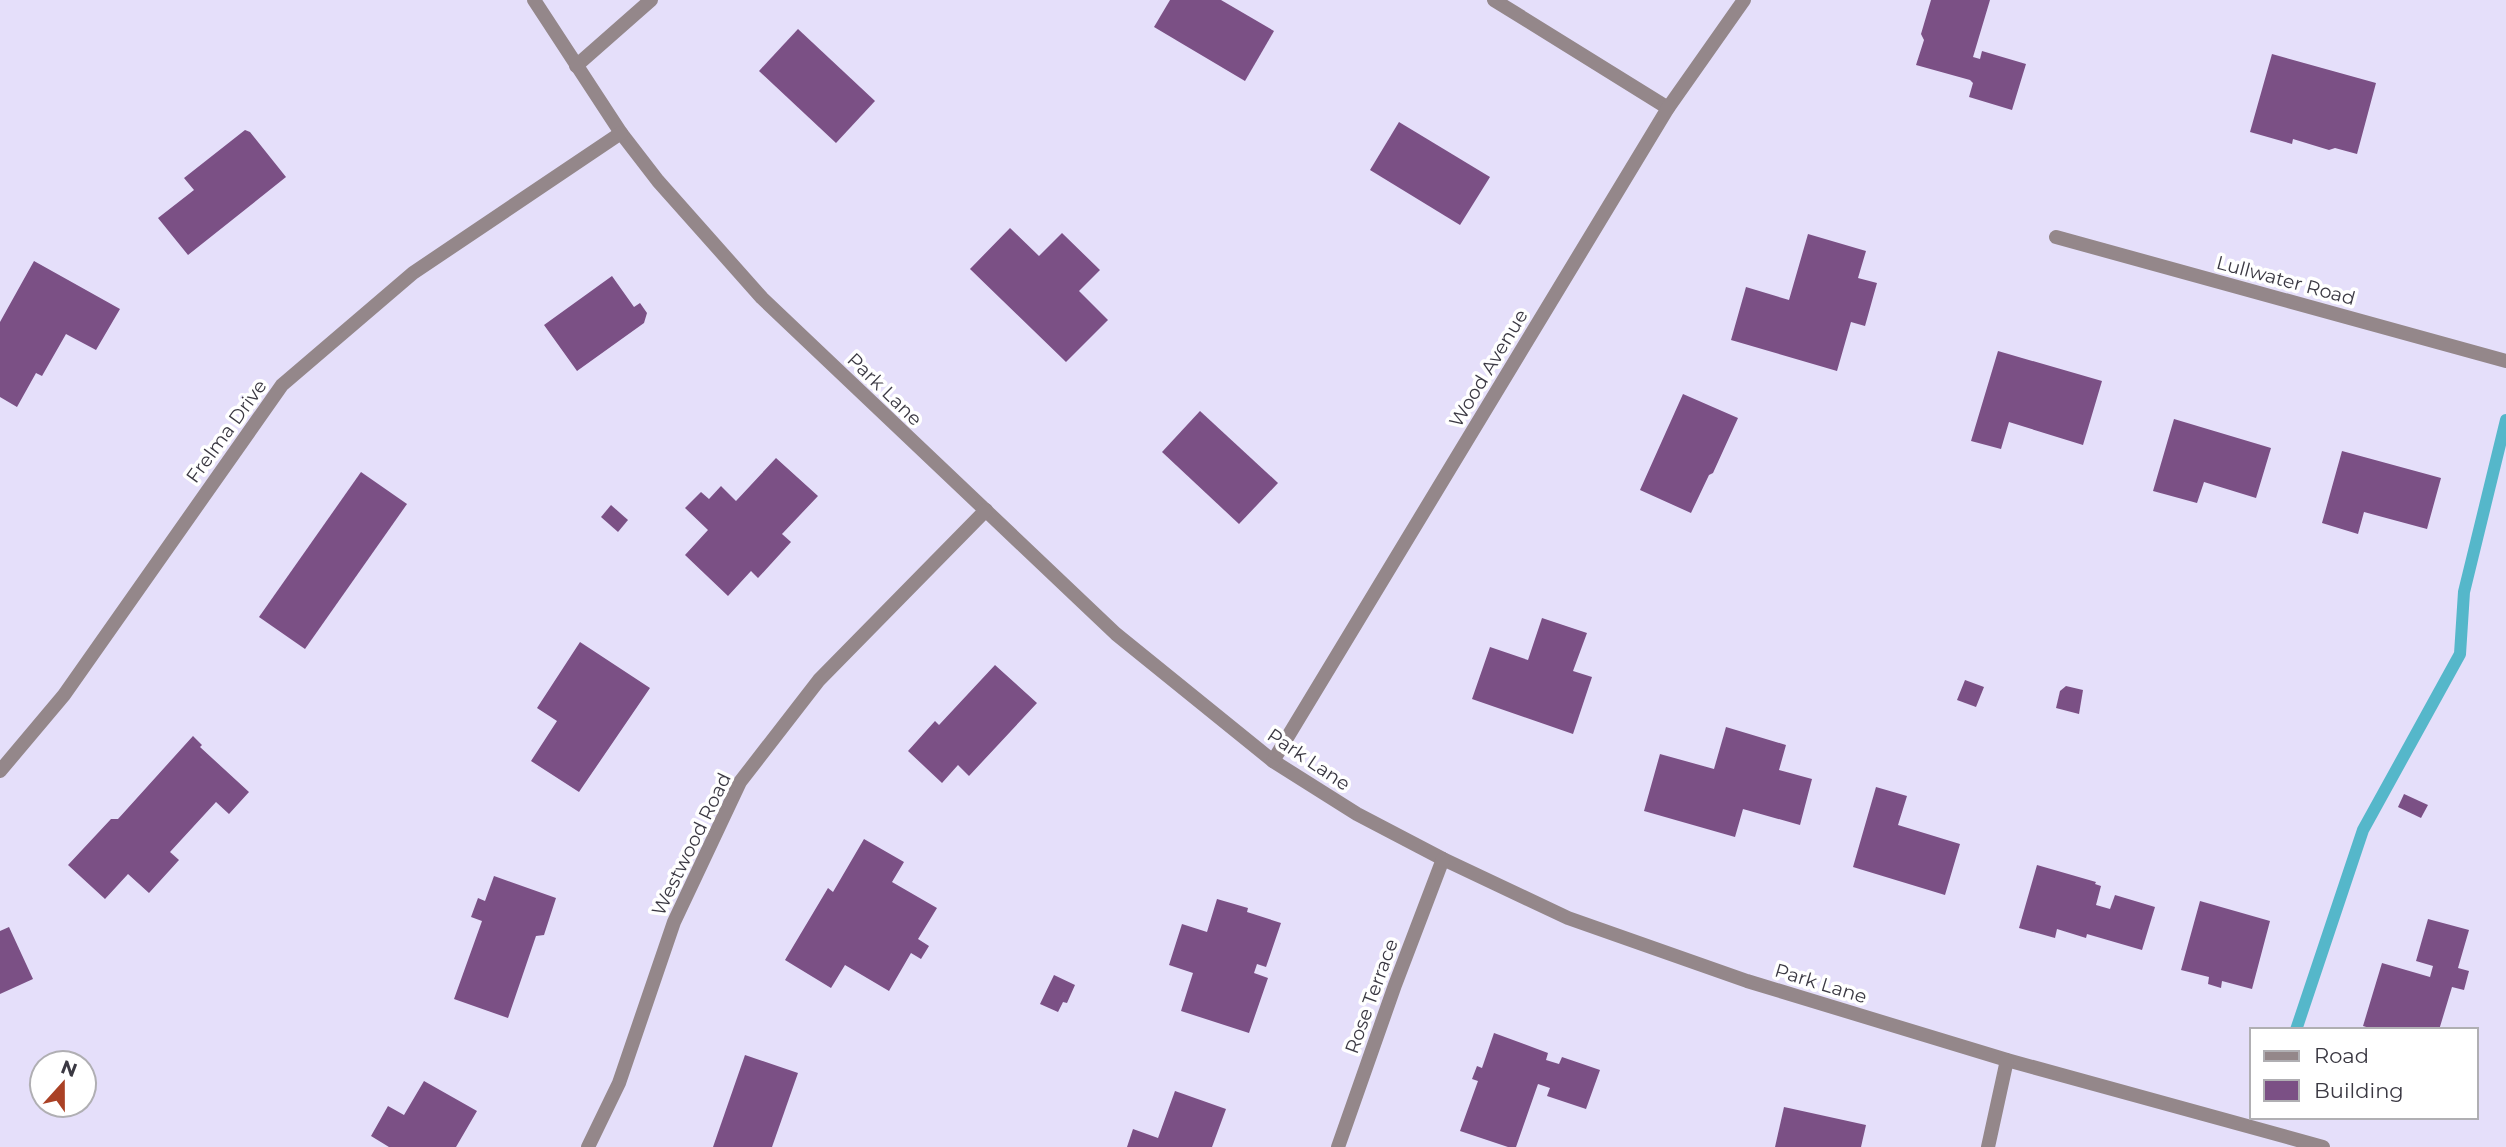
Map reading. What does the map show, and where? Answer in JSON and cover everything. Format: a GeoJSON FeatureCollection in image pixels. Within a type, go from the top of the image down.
{"type":"FeatureCollection","features":[{"type":"Feature","properties":{"kind":"street","name":"Park Lane"},"geometry":{"type":"LineString","coordinates":[[534,0],[621,133],[658,181],[762,298],[1116,634],[1273,761],[1357,814],[1443,859],[1581,923],[1747,981],[2007,1060],[2323,1147]]}},
{"type":"Feature","properties":{"kind":"street"},"geometry":{"type":"LineString","coordinates":[[576,66],[651,0]]}},
{"type":"Feature","properties":{"kind":"street"},"geometry":{"type":"LineString","coordinates":[[1494,0],[1668,108]]}},
{"type":"Feature","properties":{"kind":"street","name":"Wood Avenue"},"geometry":{"type":"LineString","coordinates":[[1273,761],[1668,108],[1744,0]]}},
{"type":"Feature","properties":{"kind":"street","name":"Frelma Drive"},"geometry":{"type":"LineString","coordinates":[[0,771],[64,695],[282,385],[413,273],[621,133]]}},
{"type":"Feature","properties":{"kind":"street","name":"Lullwater Road"},"geometry":{"type":"LineString","coordinates":[[2056,237],[2506,361]]}},
{"type":"Feature","properties":{"kind":"street","name":"Westwood Road"},"geometry":{"type":"LineString","coordinates":[[587,1147],[619,1083],[674,922],[740,782],[819,680],[986,510]]}},
{"type":"Feature","properties":{"kind":"street","name":"Rose Terrace"},"geometry":{"type":"LineString","coordinates":[[1338,1147],[1443,859]]}},
{"type":"Feature","properties":{"kind":"street"},"geometry":{"type":"LineString","coordinates":[[1988,1147],[2007,1060]]}},
{"type":"Feature","properties":{"kind":"building"},"geometry":{"type":"Polygon","coordinates":[[[1170,0],[1221,0],[1274,31],[1245,81],[1154,27],[1170,0]]]}},
{"type":"Feature","properties":{"kind":"building"},"geometry":{"type":"Polygon","coordinates":[[[1931,0],[1990,0],[1973,57],[1980,59],[1982,51],[2026,64],[2012,110],[1969,97],[1973,83],[1970,80],[1916,65],[1924,40],[1921,34],[1931,0]]]}},
{"type":"Feature","properties":{"kind":"building"},"geometry":{"type":"Polygon","coordinates":[[[798,29],[875,101],[836,143],[759,71],[798,29]]]}},
{"type":"Feature","properties":{"kind":"building"},"geometry":{"type":"Polygon","coordinates":[[[2272,54],[2376,83],[2357,154],[2335,148],[2329,150],[2293,139],[2292,144],[2250,132],[2272,54]]]}},
{"type":"Feature","properties":{"kind":"building"},"geometry":{"type":"Polygon","coordinates":[[[1399,122],[1490,177],[1460,225],[1370,170],[1399,122]]]}},
{"type":"Feature","properties":{"kind":"building"},"geometry":{"type":"Polygon","coordinates":[[[245,130],[250,132],[286,177],[188,255],[158,218],[194,190],[184,178],[245,130]]]}},
{"type":"Feature","properties":{"kind":"building"},"geometry":{"type":"Polygon","coordinates":[[[1010,228],[1039,256],[1062,233],[1100,270],[1079,291],[1108,320],[1066,362],[970,269],[1010,228]]]}},
{"type":"Feature","properties":{"kind":"building"},"geometry":{"type":"Polygon","coordinates":[[[1808,234],[1866,251],[1858,278],[1877,283],[1865,326],[1851,322],[1837,371],[1731,340],[1746,287],[1789,300],[1808,234]]]}},
{"type":"Feature","properties":{"kind":"building"},"geometry":{"type":"Polygon","coordinates":[[[34,261],[120,309],[96,350],[66,334],[42,376],[36,373],[17,407],[0,397],[0,322],[34,261]]]}},
{"type":"Feature","properties":{"kind":"building"},"geometry":{"type":"Polygon","coordinates":[[[612,276],[634,307],[640,303],[647,313],[644,323],[577,371],[544,325],[612,276]]]}},
{"type":"Feature","properties":{"kind":"building"},"geometry":{"type":"Polygon","coordinates":[[[1998,351],[2102,381],[2083,445],[2009,422],[2001,449],[1971,441],[1998,351]]]}},
{"type":"Feature","properties":{"kind":"building"},"geometry":{"type":"Polygon","coordinates":[[[1683,394],[1738,418],[1691,513],[1640,490],[1683,394]]]}},
{"type":"Feature","properties":{"kind":"building"},"geometry":{"type":"Polygon","coordinates":[[[1200,411],[1278,483],[1239,524],[1162,452],[1200,411]]]}},
{"type":"Feature","properties":{"kind":"building"},"geometry":{"type":"Polygon","coordinates":[[[2174,419],[2271,448],[2256,498],[2204,482],[2197,503],[2153,491],[2174,419]]]}},
{"type":"Feature","properties":{"kind":"building"},"geometry":{"type":"Polygon","coordinates":[[[2342,451],[2441,478],[2427,529],[2364,512],[2358,534],[2322,523],[2342,451]]]}},
{"type":"Feature","properties":{"kind":"building"},"geometry":{"type":"Polygon","coordinates":[[[776,458],[818,496],[782,534],[791,542],[758,578],[751,571],[728,596],[685,555],[708,530],[685,508],[701,492],[709,499],[721,486],[736,501],[776,458]]]}},
{"type":"Feature","properties":{"kind":"building"},"geometry":{"type":"Polygon","coordinates":[[[361,472],[407,504],[305,649],[259,617],[361,472]]]}},
{"type":"Feature","properties":{"kind":"building"},"geometry":{"type":"Polygon","coordinates":[[[611,505],[628,520],[618,532],[601,517],[611,505]]]}},
{"type":"Feature","properties":{"kind":"building"},"geometry":{"type":"Polygon","coordinates":[[[1542,618],[1587,633],[1573,671],[1592,677],[1573,734],[1472,699],[1490,647],[1528,660],[1542,618]]]}},
{"type":"Feature","properties":{"kind":"building"},"geometry":{"type":"Polygon","coordinates":[[[580,642],[650,688],[579,792],[531,761],[557,721],[537,708],[580,642]]]}},
{"type":"Feature","properties":{"kind":"building"},"geometry":{"type":"Polygon","coordinates":[[[995,665],[1037,703],[969,776],[958,765],[942,783],[908,751],[935,721],[939,725],[995,665]]]}},
{"type":"Feature","properties":{"kind":"building"},"geometry":{"type":"Polygon","coordinates":[[[1965,680],[1984,687],[1976,707],[1957,700],[1965,680]]]}},
{"type":"Feature","properties":{"kind":"building"},"geometry":{"type":"Polygon","coordinates":[[[2066,686],[2083,690],[2079,714],[2056,708],[2060,691],[2066,686]]]}},
{"type":"Feature","properties":{"kind":"building"},"geometry":{"type":"Polygon","coordinates":[[[1726,727],[1786,745],[1779,770],[1812,779],[1800,825],[1743,809],[1735,837],[1644,811],[1660,754],[1714,769],[1726,727]]]}},
{"type":"Feature","properties":{"kind":"building"},"geometry":{"type":"Polygon","coordinates":[[[193,736],[202,745],[200,747],[249,792],[229,814],[216,802],[170,852],[179,860],[149,893],[128,874],[105,899],[68,865],[111,819],[118,819],[193,736]]]}},
{"type":"Feature","properties":{"kind":"building"},"geometry":{"type":"Polygon","coordinates":[[[1876,787],[1907,796],[1898,825],[1960,844],[1945,895],[1853,867],[1876,787]]]}},
{"type":"Feature","properties":{"kind":"building"},"geometry":{"type":"Polygon","coordinates":[[[2404,794],[2428,805],[2421,818],[2398,807],[2404,794]]]}},
{"type":"Feature","properties":{"kind":"building"},"geometry":{"type":"Polygon","coordinates":[[[864,839],[904,862],[892,882],[937,908],[918,939],[929,946],[921,959],[911,953],[889,991],[845,965],[831,988],[785,960],[828,888],[833,892],[864,839]]]}},
{"type":"Feature","properties":{"kind":"building"},"geometry":{"type":"Polygon","coordinates":[[[2037,865],[2096,882],[2095,884],[2101,886],[2096,905],[2110,909],[2115,895],[2155,907],[2142,950],[2087,934],[2086,938],[2057,929],[2055,938],[2019,928],[2037,865]]]}},
{"type":"Feature","properties":{"kind":"building"},"geometry":{"type":"Polygon","coordinates":[[[494,876],[556,898],[544,935],[536,936],[508,1018],[454,999],[482,921],[471,917],[478,898],[485,901],[494,876]]]}},
{"type":"Feature","properties":{"kind":"building"},"geometry":{"type":"Polygon","coordinates":[[[1217,899],[1248,908],[1247,912],[1281,923],[1266,967],[1257,964],[1254,973],[1268,978],[1249,1033],[1181,1011],[1193,973],[1169,965],[1182,924],[1207,932],[1217,899]]]}},
{"type":"Feature","properties":{"kind":"building"},"geometry":{"type":"Polygon","coordinates":[[[2200,901],[2270,921],[2252,989],[2222,981],[2221,988],[2208,984],[2209,977],[2181,970],[2200,901]]]}},
{"type":"Feature","properties":{"kind":"building"},"geometry":{"type":"Polygon","coordinates":[[[2428,919],[2469,930],[2458,968],[2469,971],[2464,990],[2452,987],[2440,1028],[2363,1026],[2382,963],[2430,977],[2433,966],[2416,961],[2428,919]]]}},
{"type":"Feature","properties":{"kind":"building"},"geometry":{"type":"Polygon","coordinates":[[[9,927],[33,979],[0,994],[0,931],[9,927]]]}},
{"type":"Feature","properties":{"kind":"building"},"geometry":{"type":"Polygon","coordinates":[[[1054,975],[1075,985],[1067,1003],[1063,1002],[1058,1012],[1040,1004],[1054,975]]]}},
{"type":"Feature","properties":{"kind":"building"},"geometry":{"type":"Polygon","coordinates":[[[1494,1033],[1548,1053],[1546,1060],[1559,1064],[1562,1057],[1600,1070],[1586,1109],[1547,1096],[1550,1088],[1538,1084],[1516,1147],[1508,1147],[1460,1131],[1478,1081],[1472,1079],[1477,1066],[1482,1068],[1494,1033]]]}},
{"type":"Feature","properties":{"kind":"building"},"geometry":{"type":"Polygon","coordinates":[[[745,1055],[798,1073],[772,1147],[713,1147],[745,1055]]]}},
{"type":"Feature","properties":{"kind":"building"},"geometry":{"type":"Polygon","coordinates":[[[424,1081],[477,1111],[456,1147],[389,1147],[371,1136],[388,1106],[404,1115],[424,1081]]]}},
{"type":"Feature","properties":{"kind":"building"},"geometry":{"type":"Polygon","coordinates":[[[1175,1091],[1226,1109],[1212,1147],[1127,1147],[1133,1129],[1158,1138],[1175,1091]]]}},
{"type":"Feature","properties":{"kind":"building"},"geometry":{"type":"Polygon","coordinates":[[[1784,1107],[1866,1125],[1861,1147],[1775,1147],[1784,1107]]]}},
{"type":"Feature","properties":{"kind":"waterway"},"geometry":{"type":"LineString","coordinates":[[2297,1028],[2363,830],[2460,654],[2464,592],[2506,420]]}}]}
